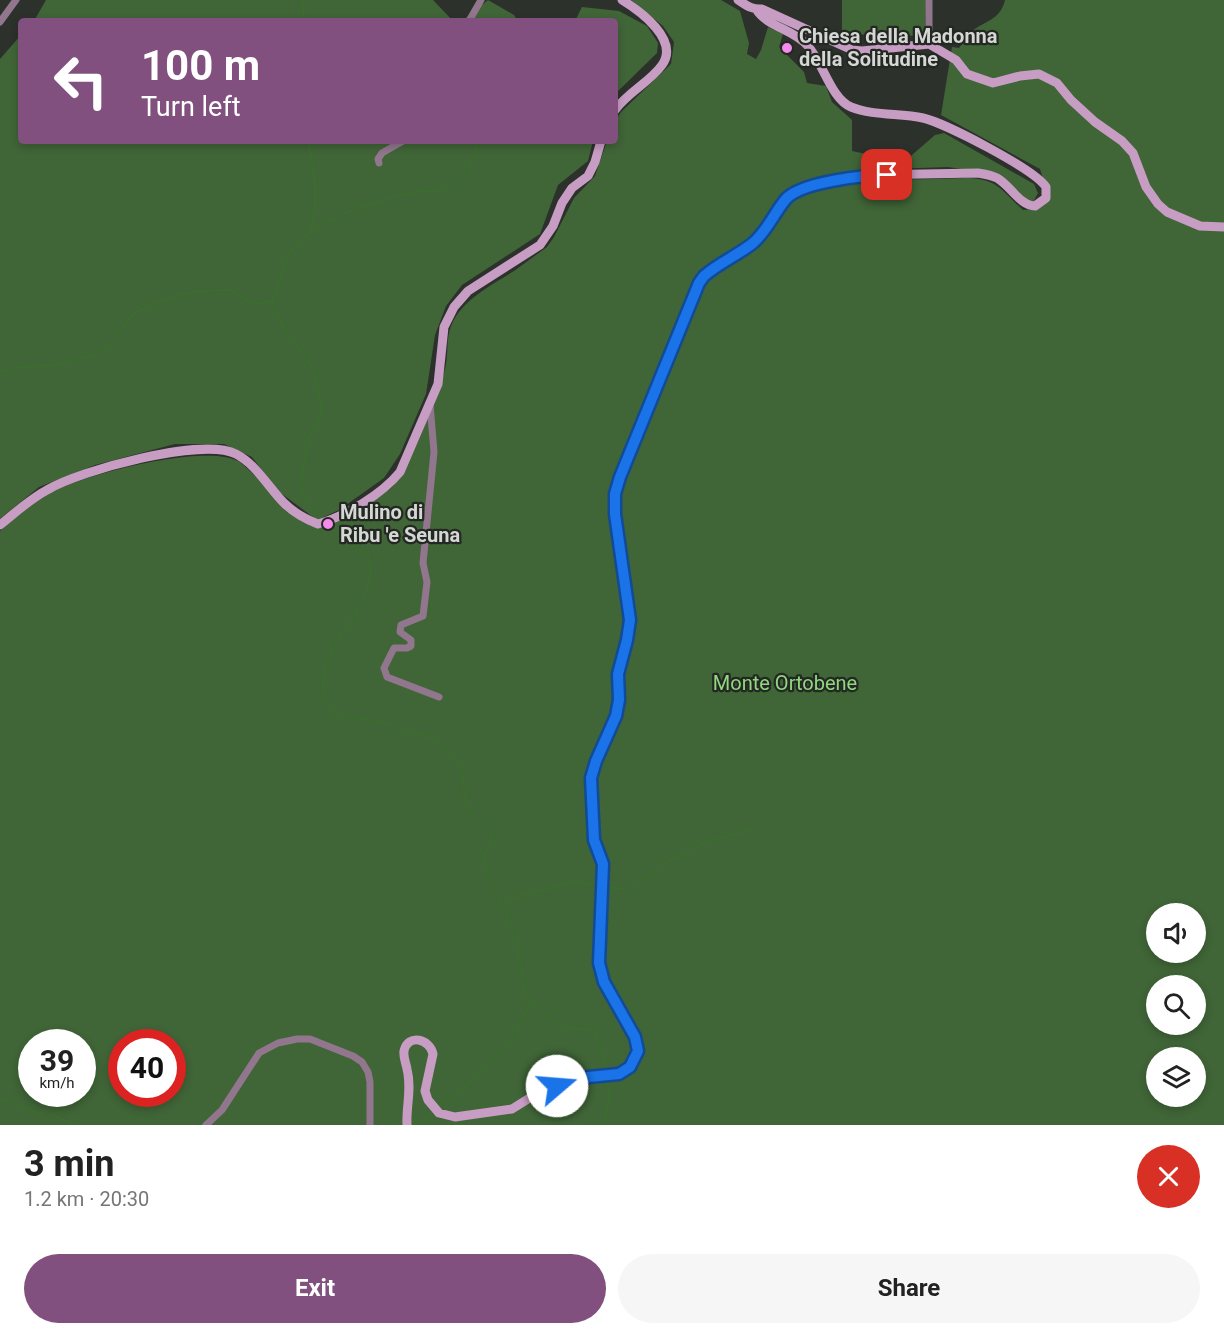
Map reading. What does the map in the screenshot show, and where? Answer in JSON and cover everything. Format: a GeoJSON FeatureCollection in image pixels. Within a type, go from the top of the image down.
{"type":"FeatureCollection","features":[{"type":"Feature","properties":{"kind":"street"},"geometry":{"type":"LineString","coordinates":[[0,22],[16,0]]}},
{"type":"Feature","properties":{"kind":"street"},"geometry":{"type":"LineString","coordinates":[[471,18],[481,0]]}},
{"type":"Feature","properties":{"kind":"street"},"geometry":{"type":"LineString","coordinates":[[618,107],[662,65],[666,52],[660,33],[644,14],[622,0]]}},
{"type":"Feature","properties":{"kind":"street"},"geometry":{"type":"LineString","coordinates":[[738,0],[852,50],[929,44],[956,60],[967,74],[993,83],[1039,74],[1057,83],[1071,100],[1095,122],[1122,141],[1133,153],[1146,187],[1167,212],[1200,226],[1224,227]]}},
{"type":"Feature","properties":{"kind":"street"},"geometry":{"type":"LineString","coordinates":[[929,0],[929,44]]}},
{"type":"Feature","properties":{"kind":"street"},"geometry":{"type":"LineString","coordinates":[[406,1121],[410,1090],[403,1054],[407,1044],[416,1040],[425,1042],[432,1049],[433,1054],[425,1091],[428,1100],[436,1111],[455,1117],[512,1109],[536,1094],[578,1078],[619,1074],[630,1067],[638,1051],[635,1037],[604,982],[599,963],[603,864],[594,840],[591,778],[616,716],[619,700],[618,674],[630,620],[615,514],[615,494],[699,283],[711,269],[754,242],[775,217],[787,198],[798,189],[812,185],[867,175],[978,173],[999,180],[1026,205],[1035,206],[1046,198],[1046,187],[1035,176],[932,121],[855,108],[843,103],[834,91],[819,59],[807,44],[796,35],[760,17],[756,9]]}},
{"type":"Feature","properties":{"kind":"street"},"geometry":{"type":"LineString","coordinates":[[379,163],[378,159],[382,153],[398,144]]}},
{"type":"Feature","properties":{"kind":"street"},"geometry":{"type":"LineString","coordinates":[[0,525],[46,490],[77,477],[137,459],[211,448],[234,453],[249,462],[283,502],[305,519],[318,524],[344,514],[396,477],[438,384],[444,327],[454,307],[468,291],[540,244],[553,226],[562,203],[572,188],[588,176],[600,144]]}},
{"type":"Feature","properties":{"kind":"street"},"geometry":{"type":"LineString","coordinates":[[430,404],[434,452],[423,563],[427,582],[423,616],[401,625],[400,632],[411,640],[412,645],[407,648],[394,648],[384,668],[387,677],[396,682],[440,696]]}},
{"type":"Feature","properties":{"kind":"street"},"geometry":{"type":"LineString","coordinates":[[206,1125],[222,1110],[259,1053],[278,1043],[297,1039],[310,1039],[353,1056],[362,1062],[368,1072],[370,1082],[370,1125]]}},
{"type":"Feature","properties":{"kind":"green space"},"geometry":{"type":"Polygon","coordinates":[[[46,0],[433,0],[450,18],[36,18],[46,0]]]}},
{"type":"Feature","properties":{"kind":"green space"},"geometry":{"type":"Polygon","coordinates":[[[488,0],[516,18],[466,18],[488,0]]]}},
{"type":"Feature","properties":{"kind":"green space","name":"Monte Ortobene"},"geometry":{"type":"Polygon","coordinates":[[[631,0],[721,0],[740,11],[749,43],[747,54],[756,59],[768,27],[783,34],[779,47],[804,72],[807,83],[826,86],[832,102],[852,120],[852,151],[904,162],[935,135],[944,133],[1034,184],[1038,193],[1032,204],[997,174],[948,167],[861,170],[807,182],[808,184],[979,179],[992,183],[1023,210],[1035,209],[1048,195],[1040,169],[941,115],[952,47],[959,48],[971,32],[996,16],[1005,0],[1224,0],[1224,1125],[0,1125],[0,531],[38,500],[68,485],[118,469],[175,458],[224,457],[240,462],[311,526],[382,495],[397,481],[421,435],[444,373],[450,328],[459,312],[478,294],[547,247],[574,198],[595,176],[606,144],[618,144],[618,116],[621,112],[671,64],[674,42],[663,26],[631,0]]]}},
{"type":"Feature","properties":{"kind":"green space"},"geometry":{"type":"Polygon","coordinates":[[[842,0],[926,0],[925,36],[842,34],[842,0]]]}},
{"type":"Feature","properties":{"kind":"green space"},"geometry":{"type":"Polygon","coordinates":[[[582,7],[619,11],[647,26],[658,43],[657,53],[618,91],[618,18],[576,18],[582,7]]]}},
{"type":"Feature","properties":{"kind":"green space"},"geometry":{"type":"Polygon","coordinates":[[[18,38],[18,144],[592,144],[588,161],[558,185],[540,234],[462,285],[446,306],[435,335],[426,394],[400,454],[384,478],[339,510],[317,520],[278,491],[252,457],[224,444],[175,444],[95,465],[39,487],[0,519],[0,59],[18,38]]]}},
{"type":"Feature","properties":{"kind":"waterway"},"geometry":{"type":"LineString","coordinates":[[303,18],[304,0]]}},
{"type":"Feature","properties":{"kind":"waterway"},"geometry":{"type":"LineString","coordinates":[[308,235],[315,201],[314,176],[309,144]]}},
{"type":"Feature","properties":{"kind":"waterway"},"geometry":{"type":"LineString","coordinates":[[0,372],[13,368],[56,365],[91,356],[108,347],[134,313],[165,299],[197,291],[231,290],[254,304],[273,300],[286,258],[300,240],[330,221],[364,206],[418,191],[441,190],[460,175],[470,162],[479,144]]}},
{"type":"Feature","properties":{"kind":"waterway"},"geometry":{"type":"LineString","coordinates":[[273,300],[279,318],[307,360],[317,382],[321,413],[307,440],[301,483],[304,497],[313,511],[321,518]]}},
{"type":"Feature","properties":{"kind":"waterway"},"geometry":{"type":"LineString","coordinates":[[329,525],[342,538],[368,555],[370,574],[366,592],[327,662],[323,680],[326,699],[330,707],[341,716],[377,721],[430,737],[438,741],[454,757],[462,772],[467,805],[490,830],[494,840],[483,857],[485,867],[507,914],[518,951],[525,994],[531,1003],[558,1024],[567,1028],[587,1029],[596,1033],[603,1053],[605,1071]]}},
{"type":"Feature","properties":{"kind":"waterway"},"geometry":{"type":"LineString","coordinates":[[605,887],[625,889],[634,886],[668,861],[707,842],[757,828]]}},
{"type":"Feature","properties":{"kind":"waterway"},"geometry":{"type":"LineString","coordinates":[[505,903],[512,898],[576,881],[598,885]]}},
{"type":"Feature","properties":{"kind":"waterway"},"geometry":{"type":"LineString","coordinates":[[439,1106],[458,1094],[503,1051],[530,1004]]}},
{"type":"Feature","properties":{"kind":"waterway"},"geometry":{"type":"LineString","coordinates":[[606,1079],[610,1097],[605,1116],[607,1125]]}},
{"type":"Feature","properties":{"kind":"waterway"},"geometry":{"type":"LineString","coordinates":[[0,1099],[36,1112],[53,1115],[74,1125]]}},
{"type":"Feature","properties":{"kind":"waterway"},"geometry":{"type":"LineString","coordinates":[[411,1120],[423,1120],[433,1112]]}},
{"type":"Feature","properties":{"kind":"waterway"},"geometry":{"type":"LineString","coordinates":[[397,1125],[403,1121]]}},
{"type":"Feature","properties":{"kind":"place","name":"Chiesa della Madonna della Solitudine"},"geometry":{"type":"Point","coordinates":[787,48]}},
{"type":"Feature","properties":{"kind":"place","name":"Mulino di Ribu 'e Seuna"},"geometry":{"type":"Point","coordinates":[328,524]}},
{"type":"Feature","properties":{"kind":"route"},"geometry":{"type":"LineString","coordinates":[[557,1086],[578,1078],[619,1074],[630,1067],[638,1051],[635,1037],[604,982],[599,963],[603,864],[594,840],[591,778],[616,716],[619,700],[618,674],[630,620],[615,514],[615,494],[620,477],[699,283],[704,276],[711,269],[754,242],[775,217],[787,198],[798,189],[867,175],[887,175]]}}]}
